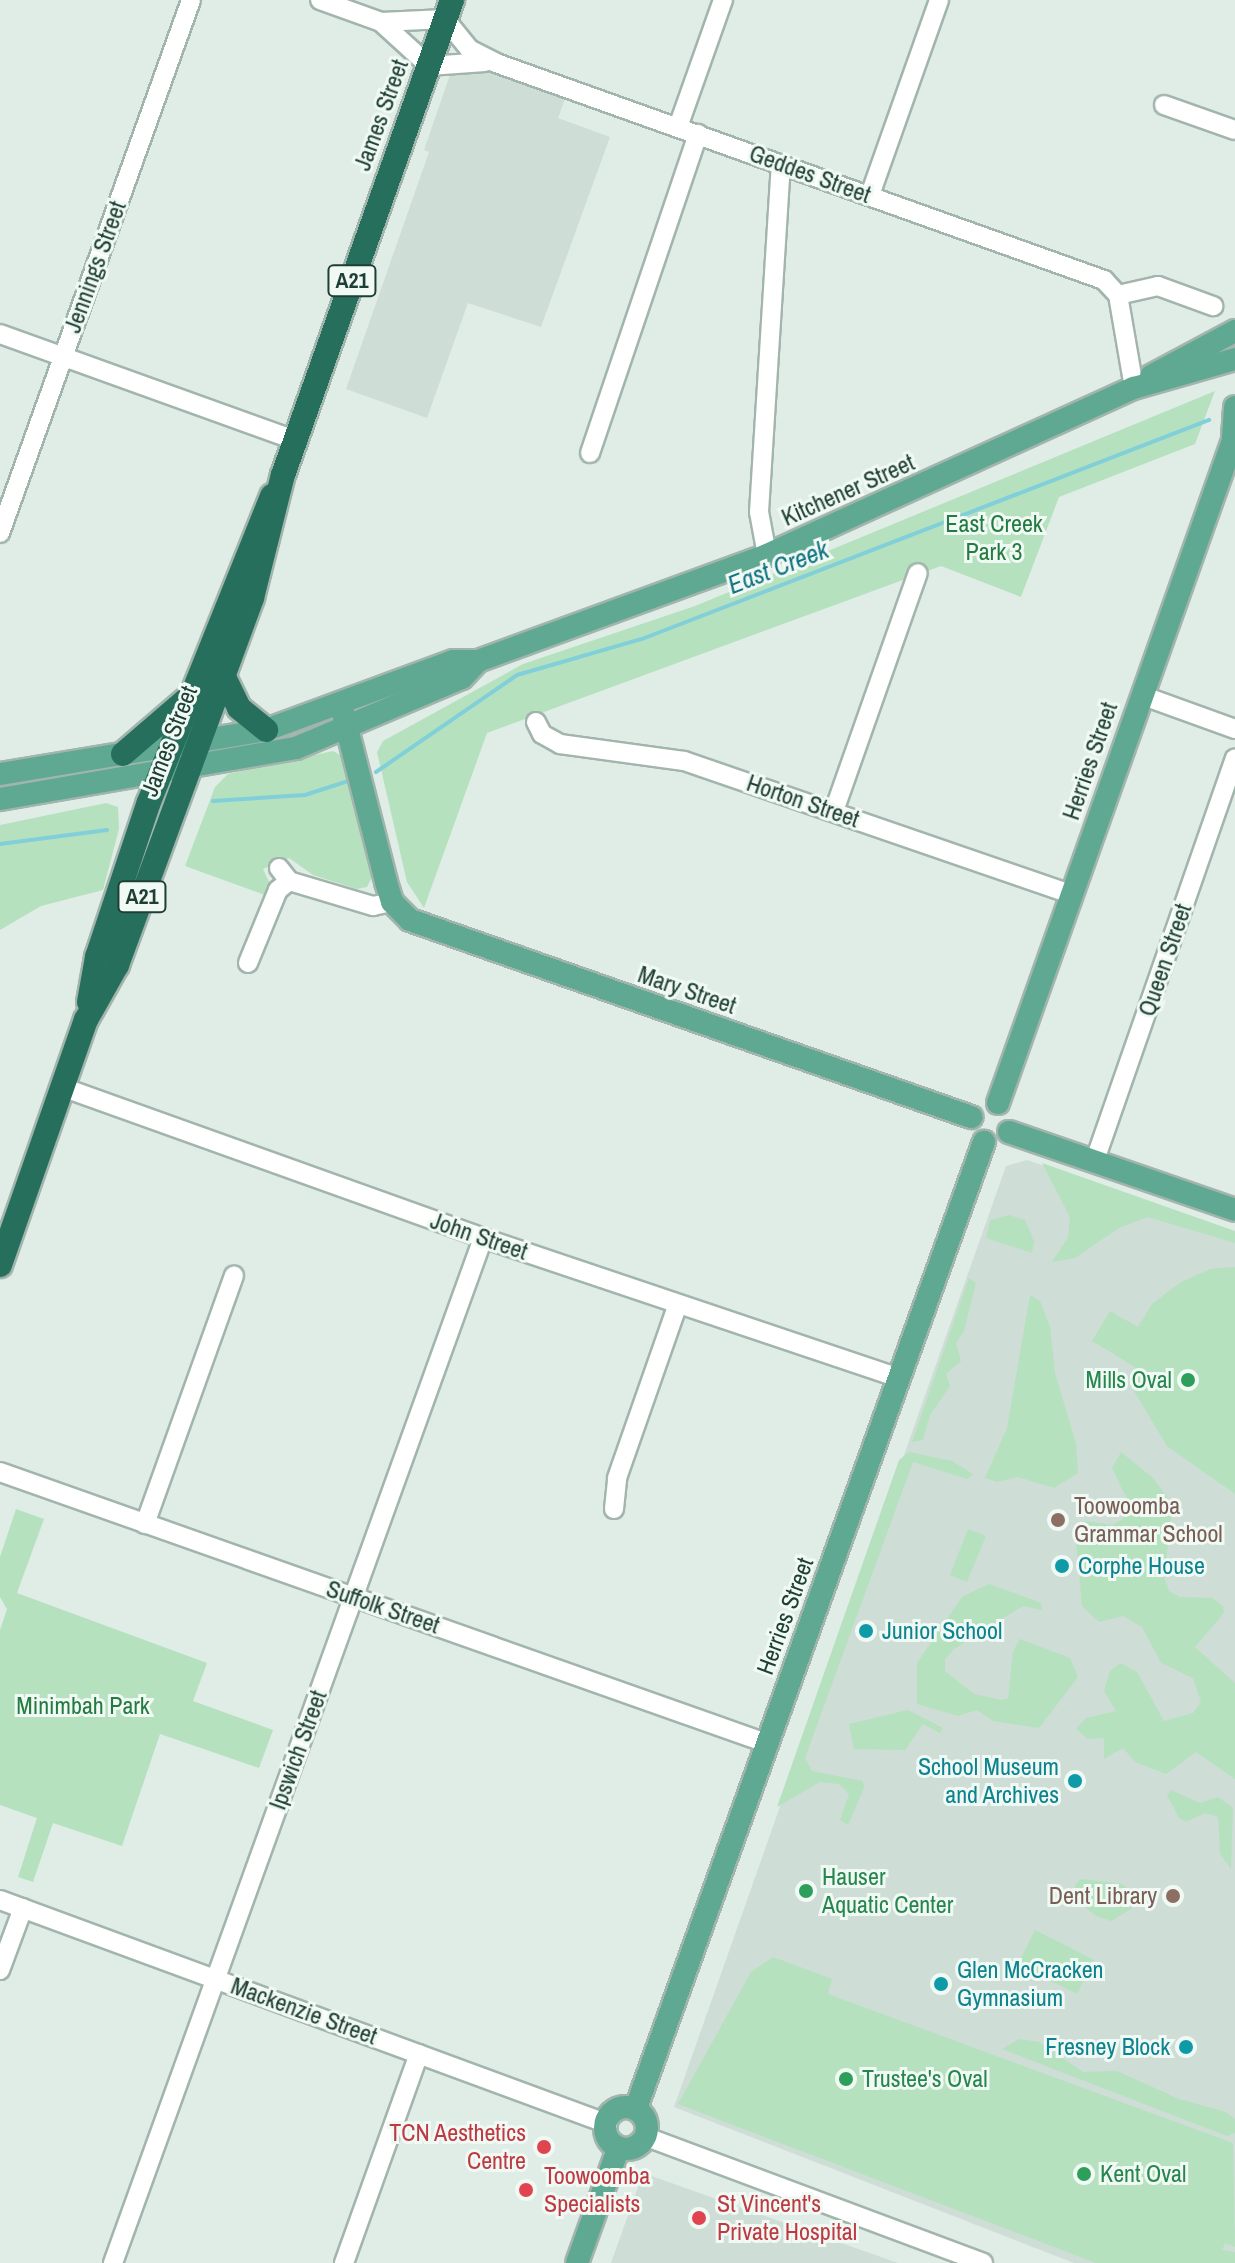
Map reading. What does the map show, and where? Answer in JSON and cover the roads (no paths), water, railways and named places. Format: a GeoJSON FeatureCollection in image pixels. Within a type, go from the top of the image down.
{"type":"FeatureCollection","features":[{"type":"Feature","properties":{"kind":"highway","name":"James Street"},"geometry":{"type":"LineString","coordinates":[[0,1265],[8,1220],[86,1020],[117,965],[224,677],[273,528],[283,475],[449,10]]}},
{"type":"Feature","properties":{"kind":"highway","name":"James Street"},"geometry":{"type":"LineString","coordinates":[[86,1020],[97,957],[160,774],[257,523],[283,475]]}},
{"type":"Feature","properties":{"kind":"highway"},"geometry":{"type":"LineString","coordinates":[[224,677],[239,708],[266,730]]}},
{"type":"Feature","properties":{"kind":"highway"},"geometry":{"type":"LineString","coordinates":[[123,754],[189,698]]}},
{"type":"Feature","properties":{"kind":"main road"},"geometry":{"type":"LineString","coordinates":[[1134,388],[1163,367],[1235,331]]}},
{"type":"Feature","properties":{"kind":"main road"},"geometry":{"type":"LineString","coordinates":[[1163,367],[1235,345]]}},
{"type":"Feature","properties":{"kind":"main road","name":"Kitchener Street"},"geometry":{"type":"LineString","coordinates":[[0,774],[266,730],[454,661],[478,661],[767,555],[1134,388],[1235,359]]}},
{"type":"Feature","properties":{"kind":"main road","name":"Herries Street"},"geometry":{"type":"LineString","coordinates":[[998,1103],[1234,437],[1235,407]]}},
{"type":"Feature","properties":{"kind":"main road","name":"Kitchener Street"},"geometry":{"type":"LineString","coordinates":[[0,799],[188,770],[296,748],[351,729],[462,678],[478,661]]}},
{"type":"Feature","properties":{"kind":"main road"},"geometry":{"type":"LineString","coordinates":[[341,705],[351,729],[392,902]]}},
{"type":"Feature","properties":{"kind":"main road","name":"Mary Street"},"geometry":{"type":"LineString","coordinates":[[392,902],[410,920],[434,929],[971,1117]]}},
{"type":"Feature","properties":{"kind":"main road"},"geometry":{"type":"LineString","coordinates":[[998,1103],[1010,1116],[1009,1132],[1001,1141],[984,1142],[974,1135],[971,1117],[979,1106],[998,1103]]}},
{"type":"Feature","properties":{"kind":"main road"},"geometry":{"type":"LineString","coordinates":[[1009,1132],[1235,1210]]}},
{"type":"Feature","properties":{"kind":"main road","name":"Herries Street"},"geometry":{"type":"LineString","coordinates":[[636,2108],[984,1142]]}},
{"type":"Feature","properties":{"kind":"main road"},"geometry":{"type":"LineString","coordinates":[[636,2108],[645,2118],[644,2136],[633,2149],[618,2149],[609,2140],[608,2124],[617,2110],[636,2108]]}},
{"type":"Feature","properties":{"kind":"main road"},"geometry":{"type":"LineString","coordinates":[[577,2263],[618,2149]]}},
{"type":"Feature","properties":{"kind":"street","name":"Jennings Street"},"geometry":{"type":"LineString","coordinates":[[0,533],[191,0]]}},
{"type":"Feature","properties":{"kind":"street"},"geometry":{"type":"LineString","coordinates":[[320,0],[342,4],[381,22],[429,66]]}},
{"type":"Feature","properties":{"kind":"street"},"geometry":{"type":"LineString","coordinates":[[678,127],[723,0]]}},
{"type":"Feature","properties":{"kind":"street"},"geometry":{"type":"LineString","coordinates":[[870,195],[939,0]]}},
{"type":"Feature","properties":{"kind":"street"},"geometry":{"type":"LineString","coordinates":[[381,22],[449,10]]}},
{"type":"Feature","properties":{"kind":"street","name":"Geddes Street"},"geometry":{"type":"LineString","coordinates":[[449,10],[469,49],[496,63],[1091,274],[1118,295]]}},
{"type":"Feature","properties":{"kind":"street","name":"Geddes Street"},"geometry":{"type":"LineString","coordinates":[[429,66],[459,60],[496,63]]}},
{"type":"Feature","properties":{"kind":"street"},"geometry":{"type":"LineString","coordinates":[[1164,105],[1235,130]]}},
{"type":"Feature","properties":{"kind":"street"},"geometry":{"type":"LineString","coordinates":[[590,453],[698,134]]}},
{"type":"Feature","properties":{"kind":"street"},"geometry":{"type":"LineString","coordinates":[[767,555],[759,512],[781,164]]}},
{"type":"Feature","properties":{"kind":"street"},"geometry":{"type":"LineString","coordinates":[[1134,388],[1118,295],[1158,286],[1213,306]]}},
{"type":"Feature","properties":{"kind":"street"},"geometry":{"type":"LineString","coordinates":[[0,334],[295,440]]}},
{"type":"Feature","properties":{"kind":"street"},"geometry":{"type":"LineString","coordinates":[[834,811],[918,573]]}},
{"type":"Feature","properties":{"kind":"street"},"geometry":{"type":"LineString","coordinates":[[1141,695],[1235,729]]}},
{"type":"Feature","properties":{"kind":"street","name":"Horton Street"},"geometry":{"type":"LineString","coordinates":[[536,722],[542,734],[560,744],[684,761],[1071,894]]}},
{"type":"Feature","properties":{"kind":"street","name":"Queen Street"},"geometry":{"type":"LineString","coordinates":[[1095,1160],[1235,759]]}},
{"type":"Feature","properties":{"kind":"street"},"geometry":{"type":"LineString","coordinates":[[248,963],[284,875],[373,906],[392,902]]}},
{"type":"Feature","properties":{"kind":"street","name":"John Street"},"geometry":{"type":"LineString","coordinates":[[62,1087],[483,1238],[898,1378]]}},
{"type":"Feature","properties":{"kind":"street","name":"Ipswich Street"},"geometry":{"type":"LineString","coordinates":[[113,2263],[483,1238]]}},
{"type":"Feature","properties":{"kind":"street"},"geometry":{"type":"LineString","coordinates":[[145,1524],[234,1275]]}},
{"type":"Feature","properties":{"kind":"street"},"geometry":{"type":"LineString","coordinates":[[614,1509],[617,1478],[678,1304]]}},
{"type":"Feature","properties":{"kind":"street","name":"Suffolk Street"},"geometry":{"type":"LineString","coordinates":[[0,1472],[766,1743]]}},
{"type":"Feature","properties":{"kind":"street","name":"Mackenzie Street"},"geometry":{"type":"LineString","coordinates":[[0,1900],[13,1917],[217,1979],[608,2124]]}},
{"type":"Feature","properties":{"kind":"street"},"geometry":{"type":"LineString","coordinates":[[0,1970],[13,1917]]}},
{"type":"Feature","properties":{"kind":"street"},"geometry":{"type":"LineString","coordinates":[[344,2263],[419,2054]]}},
{"type":"Feature","properties":{"kind":"street"},"geometry":{"type":"LineString","coordinates":[[644,2136],[983,2263]]}},
{"type":"Feature","properties":{"kind":"waterway","name":"East Creek"},"geometry":{"type":"LineString","coordinates":[[376,772],[517,675],[642,639],[1209,420]]}},
{"type":"Feature","properties":{"kind":"waterway","name":"East Creek"},"geometry":{"type":"LineString","coordinates":[[213,801],[305,795],[348,781]]}},
{"type":"Feature","properties":{"kind":"waterway","name":"East Creek"},"geometry":{"type":"LineString","coordinates":[[0,844],[107,830]]}},
{"type":"Feature","properties":{"kind":"place","name":"Mills Oval"},"geometry":{"type":"Point","coordinates":[1188,1380]}},
{"type":"Feature","properties":{"kind":"place","name":"Toowoomba Grammar School"},"geometry":{"type":"Point","coordinates":[1058,1520]}},
{"type":"Feature","properties":{"kind":"place","name":"Corphe House"},"geometry":{"type":"Point","coordinates":[1062,1566]}},
{"type":"Feature","properties":{"kind":"place","name":"Junior School"},"geometry":{"type":"Point","coordinates":[866,1631]}},
{"type":"Feature","properties":{"kind":"place","name":"School Museum and Archives"},"geometry":{"type":"Point","coordinates":[1075,1781]}},
{"type":"Feature","properties":{"kind":"place","name":"Hauser Aquatic Center"},"geometry":{"type":"Point","coordinates":[806,1891]}},
{"type":"Feature","properties":{"kind":"place","name":"Dent Library"},"geometry":{"type":"Point","coordinates":[1173,1896]}},
{"type":"Feature","properties":{"kind":"place","name":"Glen McCracken Gymnasium"},"geometry":{"type":"Point","coordinates":[941,1984]}},
{"type":"Feature","properties":{"kind":"place","name":"Fresney Block"},"geometry":{"type":"Point","coordinates":[1186,2047]}},
{"type":"Feature","properties":{"kind":"place","name":"Trustee's Oval"},"geometry":{"type":"Point","coordinates":[846,2079]}},
{"type":"Feature","properties":{"kind":"place","name":"TCN Aesthetics Centre"},"geometry":{"type":"Point","coordinates":[544,2147]}},
{"type":"Feature","properties":{"kind":"place","name":"Kent Oval"},"geometry":{"type":"Point","coordinates":[1084,2174]}},
{"type":"Feature","properties":{"kind":"place","name":"Toowoomba Specialists"},"geometry":{"type":"Point","coordinates":[526,2190]}},
{"type":"Feature","properties":{"kind":"place","name":"St Vincent's Private Hospital"},"geometry":{"type":"Point","coordinates":[699,2218]}},
{"type":"Feature","properties":{"kind":"park label","name":"East Creek Park 3"},"geometry":{"type":"Point","coordinates":[994,538]}},
{"type":"Feature","properties":{"kind":"park label","name":"Minimbah Park"},"geometry":{"type":"Point","coordinates":[83,1706]}}]}
